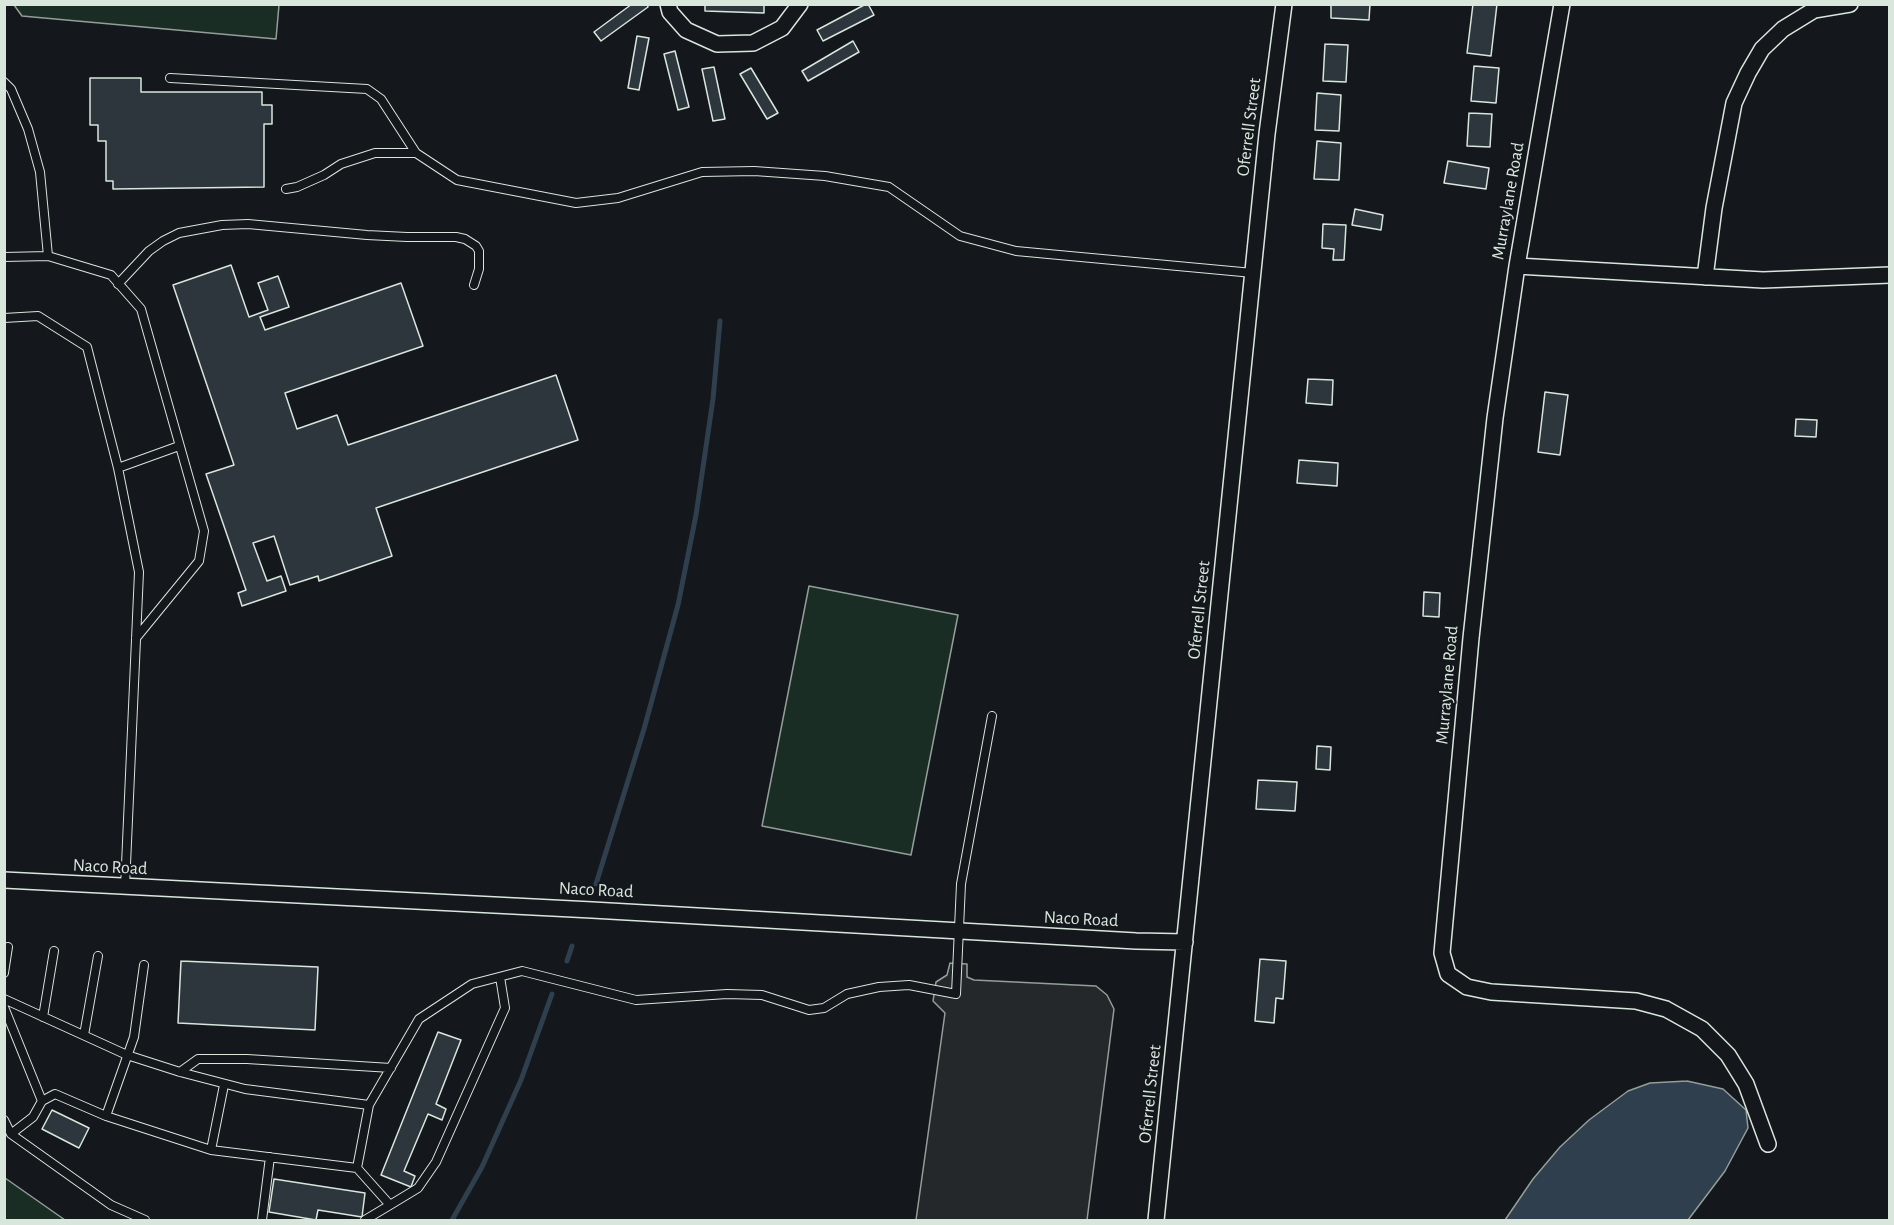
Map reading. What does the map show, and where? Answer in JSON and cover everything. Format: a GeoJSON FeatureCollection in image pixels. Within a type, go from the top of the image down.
{"type":"FeatureCollection","features":[{"type":"Feature","properties":{"kind":"street"},"geometry":{"type":"LineString","coordinates":[[668,4],[670,12],[686,30],[717,44],[753,43],[782,28],[800,4]]}},
{"type":"Feature","properties":{"kind":"street","name":"Oferrell Street"},"geometry":{"type":"LineString","coordinates":[[1156,1221],[1267,134],[1284,4]]}},
{"type":"Feature","properties":{"kind":"street","name":"Murraylane Road"},"geometry":{"type":"LineString","coordinates":[[1562,4],[1517,266],[1495,418],[1472,626],[1442,953],[1448,974],[1467,987],[1491,992],[1636,1001],[1665,1009],[1701,1029],[1728,1055],[1746,1084],[1768,1144]]}},
{"type":"Feature","properties":{"kind":"street"},"geometry":{"type":"LineString","coordinates":[[1705,276],[1714,208],[1734,103],[1748,74],[1762,49],[1783,28],[1814,10],[1850,4]]}},
{"type":"Feature","properties":{"kind":"street"},"geometry":{"type":"LineString","coordinates":[[1517,266],[1764,280],[1890,275]]}},
{"type":"Feature","properties":{"kind":"street","name":"Naco Road"},"geometry":{"type":"LineString","coordinates":[[4,880],[1185,942]]}},
{"type":"Feature","properties":{"kind":"lane"},"geometry":{"type":"LineString","coordinates":[[170,78],[367,88],[381,99],[416,153],[457,180],[576,203],[618,198],[702,172],[754,171],[825,176],[889,187],[960,236],[1016,251],[1253,273]]}},
{"type":"Feature","properties":{"kind":"lane"},"geometry":{"type":"LineString","coordinates":[[4,82],[11,89],[28,129],[40,172],[48,256]]}},
{"type":"Feature","properties":{"kind":"lane"},"geometry":{"type":"LineString","coordinates":[[286,189],[297,187],[324,175],[341,164],[375,153],[416,153]]}},
{"type":"Feature","properties":{"kind":"lane"},"geometry":{"type":"LineString","coordinates":[[118,284],[149,251],[179,233],[210,226],[248,225],[367,235],[465,239],[476,246],[479,251],[479,269],[474,285]]}},
{"type":"Feature","properties":{"kind":"lane"},"geometry":{"type":"LineString","coordinates":[[4,258],[48,256],[111,275],[141,309],[204,531],[199,561],[136,638]]}},
{"type":"Feature","properties":{"kind":"lane"},"geometry":{"type":"LineString","coordinates":[[4,318],[38,316],[87,347],[118,468],[139,572],[125,887]]}},
{"type":"Feature","properties":{"kind":"lane"},"geometry":{"type":"LineString","coordinates":[[118,468],[179,446]]}},
{"type":"Feature","properties":{"kind":"lane"},"geometry":{"type":"LineString","coordinates":[[357,1168],[369,1105],[419,1019],[472,984],[522,971],[636,1000],[727,994],[762,995],[809,1010],[824,1008],[848,994],[879,987],[909,985],[956,994],[961,884],[992,716]]}},
{"type":"Feature","properties":{"kind":"lane"},"geometry":{"type":"LineString","coordinates":[[4,973],[8,947]]}},
{"type":"Feature","properties":{"kind":"lane"},"geometry":{"type":"LineString","coordinates":[[43,1017],[54,951]]}},
{"type":"Feature","properties":{"kind":"lane"},"geometry":{"type":"LineString","coordinates":[[84,1035],[98,956]]}},
{"type":"Feature","properties":{"kind":"lane"},"geometry":{"type":"LineString","coordinates":[[106,1116],[134,1037],[144,965]]}},
{"type":"Feature","properties":{"kind":"lane"},"geometry":{"type":"LineString","coordinates":[[365,1221],[418,1188],[436,1162],[504,1008],[500,977]]}},
{"type":"Feature","properties":{"kind":"lane"},"geometry":{"type":"LineString","coordinates":[[4,999],[127,1055],[224,1085],[369,1105]]}},
{"type":"Feature","properties":{"kind":"lane"},"geometry":{"type":"LineString","coordinates":[[4,1007],[42,1101]]}},
{"type":"Feature","properties":{"kind":"lane"},"geometry":{"type":"LineString","coordinates":[[180,1072],[198,1059],[247,1059],[391,1068]]}},
{"type":"Feature","properties":{"kind":"lane"},"geometry":{"type":"LineString","coordinates":[[211,1150],[224,1085]]}},
{"type":"Feature","properties":{"kind":"lane"},"geometry":{"type":"LineString","coordinates":[[11,1134],[33,1117],[42,1101],[55,1094],[106,1116],[211,1150],[357,1168],[390,1205]]}},
{"type":"Feature","properties":{"kind":"lane"},"geometry":{"type":"LineString","coordinates":[[4,1120],[11,1134],[111,1205],[145,1221]]}},
{"type":"Feature","properties":{"kind":"lane"},"geometry":{"type":"LineString","coordinates":[[262,1221],[270,1157]]}},
{"type":"Feature","properties":{"kind":"green space"},"geometry":{"type":"Polygon","coordinates":[[[14,5],[279,5],[276,39],[22,16],[14,5]]]}},
{"type":"Feature","properties":{"kind":"green space"},"geometry":{"type":"Polygon","coordinates":[[[809,586],[958,615],[911,855],[762,826],[809,586]]]}},
{"type":"Feature","properties":{"kind":"green space"},"geometry":{"type":"Polygon","coordinates":[[[5,1178],[65,1220],[5,1220],[5,1178]]]}},
{"type":"Feature","properties":{"kind":"shaded area"},"geometry":{"type":"Polygon","coordinates":[[[950,963],[967,964],[967,977],[974,980],[1096,986],[1107,995],[1114,1009],[1087,1220],[916,1220],[945,1013],[933,1001],[936,982],[947,975],[950,963]]]}},
{"type":"Feature","properties":{"kind":"water"},"geometry":{"type":"Polygon","coordinates":[[[1687,1081],[1723,1089],[1746,1110],[1748,1128],[1725,1171],[1688,1220],[1505,1220],[1533,1179],[1560,1147],[1589,1120],[1628,1091],[1650,1083],[1687,1081]]]}},
{"type":"Feature","properties":{"kind":"building"},"geometry":{"type":"Polygon","coordinates":[[[632,4],[647,4],[648,7],[601,41],[594,32],[632,4]]]}},
{"type":"Feature","properties":{"kind":"building"},"geometry":{"type":"Polygon","coordinates":[[[705,4],[764,4],[764,13],[705,11],[705,4]]]}},
{"type":"Feature","properties":{"kind":"building"},"geometry":{"type":"Polygon","coordinates":[[[866,4],[874,15],[823,41],[817,30],[866,4]]]}},
{"type":"Feature","properties":{"kind":"building"},"geometry":{"type":"Polygon","coordinates":[[[1331,4],[1370,4],[1369,20],[1331,18],[1331,4]]]}},
{"type":"Feature","properties":{"kind":"building"},"geometry":{"type":"Polygon","coordinates":[[[1473,4],[1497,4],[1491,56],[1467,53],[1473,4]]]}},
{"type":"Feature","properties":{"kind":"building"},"geometry":{"type":"Polygon","coordinates":[[[637,36],[649,38],[639,90],[628,88],[637,36]]]}},
{"type":"Feature","properties":{"kind":"building"},"geometry":{"type":"Polygon","coordinates":[[[853,41],[859,52],[808,81],[802,71],[853,41]]]}},
{"type":"Feature","properties":{"kind":"building"},"geometry":{"type":"Polygon","coordinates":[[[1325,44],[1348,45],[1346,82],[1323,81],[1325,44]]]}},
{"type":"Feature","properties":{"kind":"building"},"geometry":{"type":"Polygon","coordinates":[[[675,51],[689,107],[678,110],[664,54],[675,51]]]}},
{"type":"Feature","properties":{"kind":"building"},"geometry":{"type":"Polygon","coordinates":[[[1474,66],[1499,68],[1496,103],[1471,101],[1474,66]]]}},
{"type":"Feature","properties":{"kind":"building"},"geometry":{"type":"Polygon","coordinates":[[[714,67],[725,119],[713,121],[702,69],[714,67]]]}},
{"type":"Feature","properties":{"kind":"building"},"geometry":{"type":"Polygon","coordinates":[[[751,68],[778,113],[767,119],[740,74],[751,68]]]}},
{"type":"Feature","properties":{"kind":"building"},"geometry":{"type":"Polygon","coordinates":[[[90,78],[141,78],[141,92],[262,92],[262,105],[272,105],[272,124],[264,124],[264,187],[113,189],[113,181],[106,181],[106,141],[98,141],[98,125],[90,125],[90,78]]]}},
{"type":"Feature","properties":{"kind":"building"},"geometry":{"type":"Polygon","coordinates":[[[1317,93],[1341,95],[1339,131],[1315,130],[1317,93]]]}},
{"type":"Feature","properties":{"kind":"building"},"geometry":{"type":"Polygon","coordinates":[[[1469,113],[1492,114],[1490,147],[1467,146],[1469,113]]]}},
{"type":"Feature","properties":{"kind":"building"},"geometry":{"type":"Polygon","coordinates":[[[1317,141],[1341,143],[1339,180],[1314,179],[1317,141]]]}},
{"type":"Feature","properties":{"kind":"building"},"geometry":{"type":"Polygon","coordinates":[[[1448,161],[1489,168],[1486,189],[1444,183],[1448,161]]]}},
{"type":"Feature","properties":{"kind":"building"},"geometry":{"type":"Polygon","coordinates":[[[1355,209],[1383,215],[1381,230],[1352,225],[1355,209]]]}},
{"type":"Feature","properties":{"kind":"building"},"geometry":{"type":"Polygon","coordinates":[[[1323,224],[1346,225],[1344,260],[1333,260],[1334,249],[1322,248],[1323,224]]]}},
{"type":"Feature","properties":{"kind":"building"},"geometry":{"type":"Polygon","coordinates":[[[231,265],[249,317],[268,310],[258,283],[278,276],[289,307],[260,317],[265,330],[401,283],[423,346],[285,393],[297,429],[337,415],[348,445],[556,375],[578,440],[376,508],[392,556],[319,581],[318,576],[290,585],[274,536],[253,543],[267,581],[281,576],[286,591],[242,606],[238,593],[246,590],[206,474],[234,465],[173,285],[231,265]]]}},
{"type":"Feature","properties":{"kind":"building"},"geometry":{"type":"Polygon","coordinates":[[[1308,379],[1333,380],[1332,405],[1306,403],[1308,379]]]}},
{"type":"Feature","properties":{"kind":"building"},"geometry":{"type":"Polygon","coordinates":[[[1545,392],[1568,395],[1560,455],[1538,452],[1545,392]]]}},
{"type":"Feature","properties":{"kind":"building"},"geometry":{"type":"Polygon","coordinates":[[[1796,419],[1817,420],[1816,437],[1795,436],[1796,419]]]}},
{"type":"Feature","properties":{"kind":"building"},"geometry":{"type":"Polygon","coordinates":[[[1299,460],[1338,463],[1337,486],[1297,483],[1299,460]]]}},
{"type":"Feature","properties":{"kind":"building"},"geometry":{"type":"Polygon","coordinates":[[[1424,592],[1440,593],[1439,617],[1423,616],[1424,592]]]}},
{"type":"Feature","properties":{"kind":"building"},"geometry":{"type":"Polygon","coordinates":[[[1317,746],[1331,747],[1330,770],[1316,769],[1317,746]]]}},
{"type":"Feature","properties":{"kind":"building"},"geometry":{"type":"Polygon","coordinates":[[[1258,780],[1297,782],[1295,811],[1256,809],[1258,780]]]}},
{"type":"Feature","properties":{"kind":"building"},"geometry":{"type":"Polygon","coordinates":[[[1260,959],[1286,961],[1283,999],[1276,998],[1274,1023],[1255,1021],[1260,959]]]}},
{"type":"Feature","properties":{"kind":"building"},"geometry":{"type":"Polygon","coordinates":[[[181,961],[318,967],[315,1030],[178,1023],[181,961]]]}},
{"type":"Feature","properties":{"kind":"building"},"geometry":{"type":"Polygon","coordinates":[[[438,1032],[461,1040],[436,1104],[446,1109],[442,1120],[428,1114],[404,1171],[415,1176],[411,1187],[381,1175],[438,1032]]]}},
{"type":"Feature","properties":{"kind":"building"},"geometry":{"type":"Polygon","coordinates":[[[52,1110],[89,1128],[79,1148],[42,1129],[52,1110]]]}},
{"type":"Feature","properties":{"kind":"building"},"geometry":{"type":"Polygon","coordinates":[[[274,1179],[365,1193],[362,1217],[318,1210],[316,1220],[269,1212],[274,1179]]]}},
{"type":"Feature","properties":{"kind":"waterway"},"geometry":{"type":"LineString","coordinates":[[596,884],[644,729],[678,605],[696,515],[713,399],[720,321]]}},
{"type":"Feature","properties":{"kind":"waterway"},"geometry":{"type":"LineString","coordinates":[[567,961],[572,946]]}},
{"type":"Feature","properties":{"kind":"waterway"},"geometry":{"type":"LineString","coordinates":[[452,1220],[482,1167],[521,1080],[552,994]]}}]}
